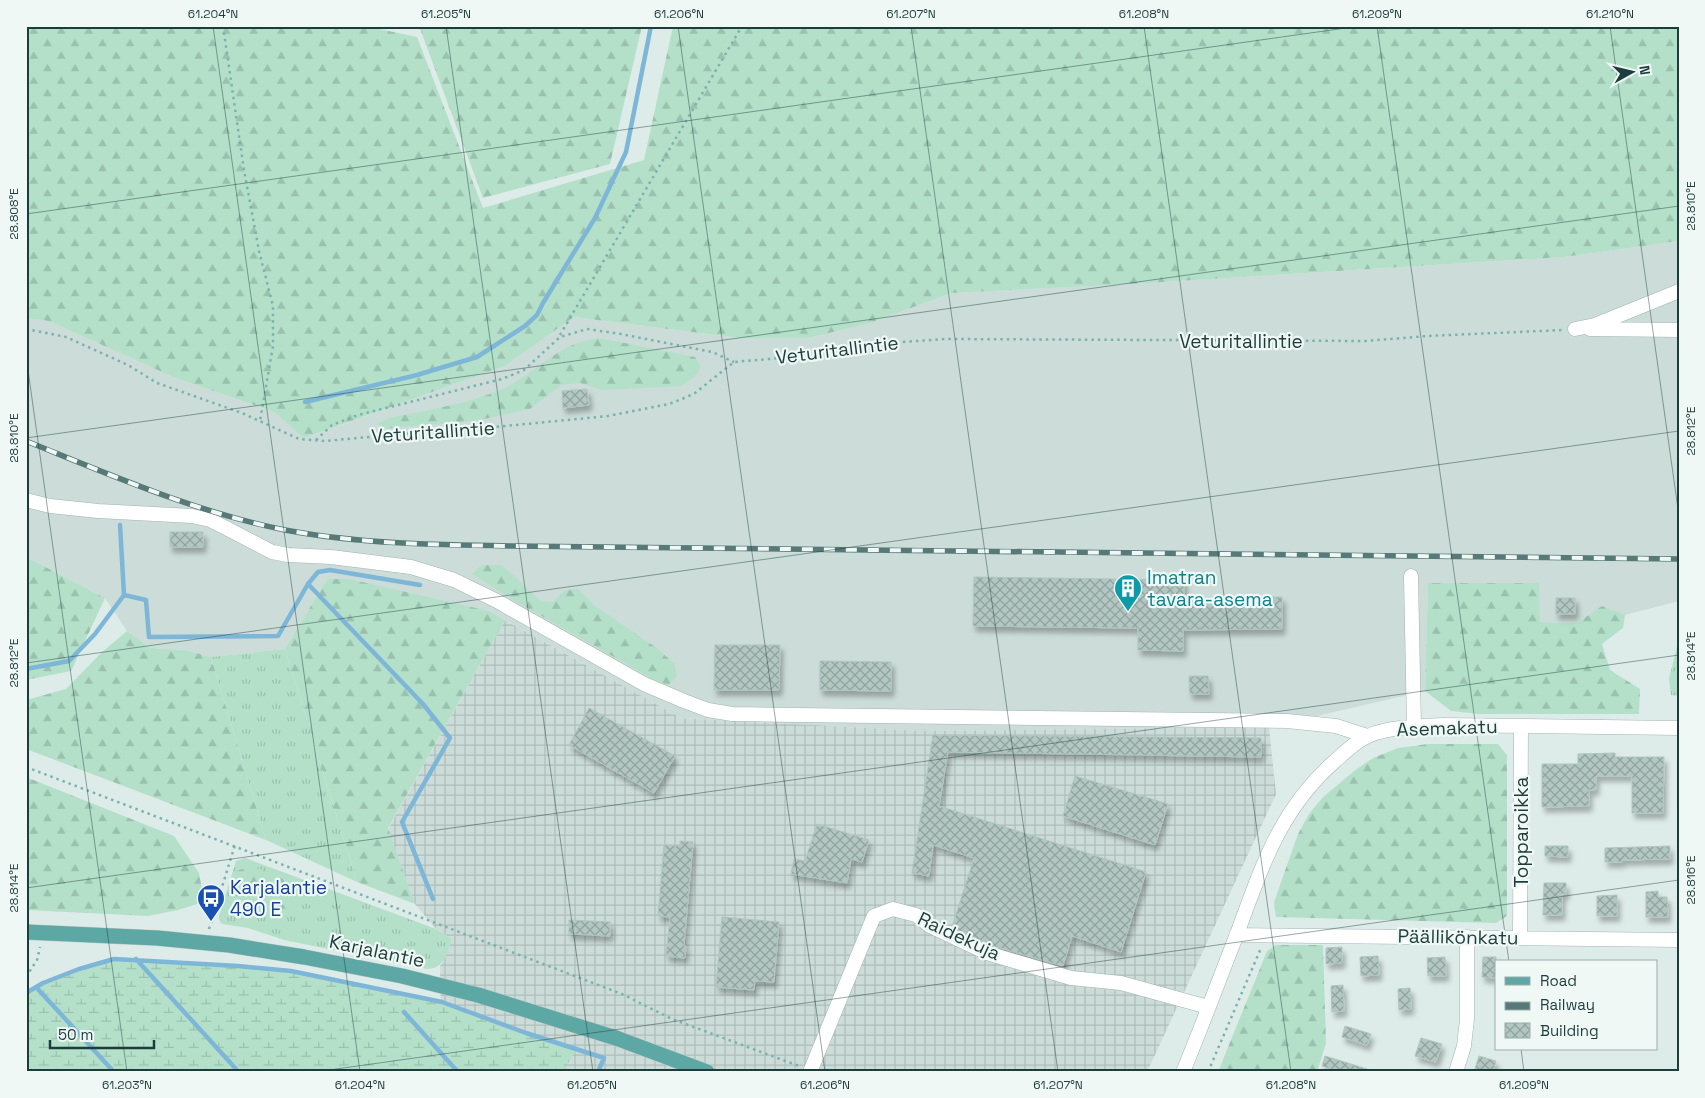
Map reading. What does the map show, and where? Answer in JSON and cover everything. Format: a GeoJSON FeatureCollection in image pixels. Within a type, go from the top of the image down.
{"type":"FeatureCollection","features":[{"type":"Feature","properties":{"kind":"main road","name":"Karjalantie"},"geometry":{"type":"LineString","coordinates":[[33,932],[157,938],[206,943],[304,956],[411,978],[478,995],[597,1032],[707,1072]]}},
{"type":"Feature","properties":{"kind":"street"},"geometry":{"type":"LineString","coordinates":[[1575,329],[1595,325],[1679,291]]}},
{"type":"Feature","properties":{"kind":"street"},"geometry":{"type":"LineString","coordinates":[[1575,329],[1679,330]]}},
{"type":"Feature","properties":{"kind":"street"},"geometry":{"type":"LineString","coordinates":[[26,500],[50,506],[98,511],[192,516],[210,520],[272,552],[288,555],[331,556],[411,567],[454,580],[488,596],[644,684],[708,710],[732,714],[1287,721],[1336,726],[1367,736]]}},
{"type":"Feature","properties":{"kind":"street"},"geometry":{"type":"LineString","coordinates":[[1411,576],[1414,727]]}},
{"type":"Feature","properties":{"kind":"street","name":"Asemakatu"},"geometry":{"type":"LineString","coordinates":[[1183,1072],[1256,882],[1286,817],[1301,795],[1324,771],[1346,751],[1367,736],[1379,732],[1443,725],[1679,728]]}},
{"type":"Feature","properties":{"kind":"street","name":"Topparoikka"},"geometry":{"type":"LineString","coordinates":[[1520,937],[1521,726]]}},
{"type":"Feature","properties":{"kind":"street","name":"Raidekuja"},"geometry":{"type":"LineString","coordinates":[[811,1071],[874,916],[893,910],[916,915],[930,926],[996,956],[1071,978],[1120,983],[1208,1007]]}},
{"type":"Feature","properties":{"kind":"street","name":"Päällikönkatu"},"geometry":{"type":"LineString","coordinates":[[1236,935],[1679,940]]}},
{"type":"Feature","properties":{"kind":"street"},"geometry":{"type":"LineString","coordinates":[[1456,1072],[1464,1046],[1468,1019],[1467,937]]}},
{"type":"Feature","properties":{"kind":"path"},"geometry":{"type":"LineString","coordinates":[[223,26],[244,170],[259,251],[273,306],[274,346],[260,422]]}},
{"type":"Feature","properties":{"kind":"path"},"geometry":{"type":"LineString","coordinates":[[315,440],[332,425],[358,415],[502,379],[524,370],[560,337],[742,26]]}},
{"type":"Feature","properties":{"kind":"path"},"geometry":{"type":"LineString","coordinates":[[560,337],[587,328],[712,352],[734,362]]}},
{"type":"Feature","properties":{"kind":"path","name":"Veturitallintie"},"geometry":{"type":"LineString","coordinates":[[26,329],[66,337],[128,365],[157,383],[242,413],[299,439],[325,441],[608,416],[669,404],[695,393],[734,362],[792,357],[858,345],[946,340],[1365,341],[1575,329]]}},
{"type":"Feature","properties":{"kind":"path"},"geometry":{"type":"LineString","coordinates":[[26,767],[622,994],[672,1018],[811,1071]]}},
{"type":"Feature","properties":{"kind":"path"},"geometry":{"type":"LineString","coordinates":[[206,943],[210,922],[235,845]]}},
{"type":"Feature","properties":{"kind":"path"},"geometry":{"type":"LineString","coordinates":[[26,977],[31,972],[40,951],[33,932]]}},
{"type":"Feature","properties":{"kind":"path"},"geometry":{"type":"LineString","coordinates":[[1208,1072],[1266,935]]}},
{"type":"Feature","properties":{"kind":"shaded area"},"geometry":{"type":"Polygon","coordinates":[[[1679,241],[1679,601],[1625,615],[1602,607],[1577,623],[1540,622],[1538,583],[1428,583],[1425,691],[1269,727],[923,731],[681,718],[489,611],[327,579],[285,649],[211,657],[185,650],[150,648],[127,631],[105,598],[26,557],[26,318],[49,321],[173,377],[274,412],[305,438],[505,366],[574,317],[738,338],[808,338],[867,324],[952,293],[1131,284],[1564,257],[1679,241]]]}},
{"type":"Feature","properties":{"kind":"shaded area"},"geometry":{"type":"Polygon","coordinates":[[[505,620],[681,718],[923,731],[1269,727],[1276,794],[1147,1072],[445,1072],[440,966],[452,939],[436,929],[415,904],[388,829],[505,620]]]}},
{"type":"Feature","properties":{"kind":"green space"},"geometry":{"type":"Polygon","coordinates":[[[26,26],[365,26],[417,37],[483,208],[644,160],[673,26],[1679,26],[1679,241],[1564,257],[1131,284],[952,293],[867,324],[808,338],[739,338],[574,317],[505,366],[304,438],[274,412],[173,377],[49,321],[26,318],[26,26]]]}},
{"type":"Feature","properties":{"kind":"green space"},"geometry":{"type":"Polygon","coordinates":[[[419,26],[642,26],[610,164],[483,198],[419,26]]]}},
{"type":"Feature","properties":{"kind":"green space"},"geometry":{"type":"Polygon","coordinates":[[[599,338],[695,357],[701,366],[697,374],[682,386],[602,390],[580,383],[561,385],[530,409],[475,421],[381,429],[378,423],[390,418],[472,400],[498,391],[511,385],[571,346],[599,338]]]}},
{"type":"Feature","properties":{"kind":"green space"},"geometry":{"type":"Polygon","coordinates":[[[26,557],[105,598],[71,671],[26,680],[26,557]]]}},
{"type":"Feature","properties":{"kind":"green space"},"geometry":{"type":"Polygon","coordinates":[[[482,565],[502,565],[541,601],[553,602],[565,590],[578,589],[595,606],[654,646],[674,663],[677,676],[669,685],[656,681],[510,598],[472,574],[482,565]]]}},
{"type":"Feature","properties":{"kind":"green space"},"geometry":{"type":"Polygon","coordinates":[[[327,579],[349,579],[489,611],[505,620],[388,828],[415,904],[357,882],[285,649],[327,579]]]}},
{"type":"Feature","properties":{"kind":"green space"},"geometry":{"type":"Polygon","coordinates":[[[1428,583],[1539,583],[1540,622],[1577,623],[1602,606],[1625,615],[1623,628],[1602,644],[1610,670],[1640,689],[1639,714],[1479,714],[1451,711],[1425,691],[1428,583]]]}},
{"type":"Feature","properties":{"kind":"green space"},"geometry":{"type":"Polygon","coordinates":[[[127,631],[150,648],[185,650],[211,657],[266,840],[26,749],[26,700],[66,689],[102,652],[127,631]]]}},
{"type":"Feature","properties":{"kind":"green space"},"geometry":{"type":"Polygon","coordinates":[[[1679,638],[1679,696],[1671,695],[1669,679],[1679,638]]]}},
{"type":"Feature","properties":{"kind":"green space"},"geometry":{"type":"Polygon","coordinates":[[[285,649],[357,882],[266,840],[211,657],[285,649]]]}},
{"type":"Feature","properties":{"kind":"green space"},"geometry":{"type":"Polygon","coordinates":[[[1428,744],[1498,744],[1507,755],[1507,916],[1496,923],[1276,917],[1274,902],[1298,834],[1309,814],[1322,798],[1373,758],[1398,748],[1428,744]]]}},
{"type":"Feature","properties":{"kind":"green space"},"geometry":{"type":"Polygon","coordinates":[[[26,777],[174,836],[199,873],[203,895],[197,904],[148,916],[26,910],[26,777]]]}},
{"type":"Feature","properties":{"kind":"green space"},"geometry":{"type":"Polygon","coordinates":[[[245,858],[436,929],[452,939],[442,963],[427,969],[284,940],[248,928],[222,924],[219,916],[236,861],[245,858]]]}},
{"type":"Feature","properties":{"kind":"green space"},"geometry":{"type":"Polygon","coordinates":[[[251,868],[276,875],[289,885],[292,892],[292,900],[288,909],[277,911],[258,910],[246,908],[236,903],[230,889],[231,878],[239,870],[251,868]]]}},
{"type":"Feature","properties":{"kind":"green space"},"geometry":{"type":"Polygon","coordinates":[[[1276,945],[1323,945],[1326,1043],[1317,1072],[1218,1072],[1267,951],[1276,945]]]}},
{"type":"Feature","properties":{"kind":"green space"},"geometry":{"type":"Polygon","coordinates":[[[114,959],[291,971],[369,986],[442,1002],[526,1033],[577,1049],[562,1072],[258,1072],[218,1070],[26,1072],[26,993],[69,973],[114,959]]]}},
{"type":"Feature","properties":{"kind":"building"},"geometry":{"type":"Polygon","coordinates":[[[587,389],[589,405],[563,408],[562,391],[587,389]]]}},
{"type":"Feature","properties":{"kind":"building"},"geometry":{"type":"Polygon","coordinates":[[[170,532],[203,532],[203,547],[170,547],[170,532]]]}},
{"type":"Feature","properties":{"kind":"building","name":"Imatran tavara-asema"},"geometry":{"type":"Polygon","coordinates":[[[974,577],[1184,580],[1184,598],[1282,597],[1282,629],[1183,630],[1183,651],[1138,650],[1138,628],[973,626],[974,577]]]}},
{"type":"Feature","properties":{"kind":"building"},"geometry":{"type":"Polygon","coordinates":[[[1556,598],[1575,598],[1575,614],[1556,614],[1556,598]]]}},
{"type":"Feature","properties":{"kind":"building"},"geometry":{"type":"Polygon","coordinates":[[[715,645],[780,645],[779,690],[714,690],[715,645]]]}},
{"type":"Feature","properties":{"kind":"building"},"geometry":{"type":"Polygon","coordinates":[[[820,661],[891,662],[891,691],[820,690],[820,661]]]}},
{"type":"Feature","properties":{"kind":"building"},"geometry":{"type":"Polygon","coordinates":[[[1189,676],[1208,676],[1209,694],[1190,694],[1189,676]]]}},
{"type":"Feature","properties":{"kind":"building"},"geometry":{"type":"Polygon","coordinates":[[[589,708],[675,756],[654,793],[569,745],[589,708]]]}},
{"type":"Feature","properties":{"kind":"building"},"geometry":{"type":"Polygon","coordinates":[[[933,735],[1261,738],[1261,757],[948,752],[939,806],[1146,872],[1121,952],[1072,936],[1063,966],[990,945],[952,927],[974,858],[933,845],[929,876],[912,873],[933,735]]]}},
{"type":"Feature","properties":{"kind":"building"},"geometry":{"type":"Polygon","coordinates":[[[1615,753],[1615,757],[1664,757],[1663,813],[1632,813],[1632,776],[1596,776],[1596,790],[1589,790],[1589,806],[1542,807],[1542,764],[1578,764],[1578,754],[1615,753]]]}},
{"type":"Feature","properties":{"kind":"building"},"geometry":{"type":"Polygon","coordinates":[[[1075,776],[1168,804],[1155,845],[1063,816],[1075,776]]]}},
{"type":"Feature","properties":{"kind":"building"},"geometry":{"type":"Polygon","coordinates":[[[817,824],[869,840],[862,862],[851,859],[847,883],[791,874],[794,859],[805,861],[817,824]]]}},
{"type":"Feature","properties":{"kind":"building"},"geometry":{"type":"Polygon","coordinates":[[[680,841],[693,842],[684,946],[686,946],[685,958],[666,956],[670,917],[658,916],[664,845],[680,846],[680,841]]]}},
{"type":"Feature","properties":{"kind":"building"},"geometry":{"type":"Polygon","coordinates":[[[1545,846],[1568,846],[1568,857],[1545,856],[1545,846]]]}},
{"type":"Feature","properties":{"kind":"building"},"geometry":{"type":"Polygon","coordinates":[[[1670,846],[1670,859],[1605,862],[1605,848],[1670,846]]]}},
{"type":"Feature","properties":{"kind":"building"},"geometry":{"type":"Polygon","coordinates":[[[1544,883],[1566,883],[1566,894],[1562,894],[1562,915],[1543,915],[1544,883]]]}},
{"type":"Feature","properties":{"kind":"building"},"geometry":{"type":"Polygon","coordinates":[[[1658,891],[1658,897],[1667,897],[1668,917],[1646,917],[1646,892],[1658,891]]]}},
{"type":"Feature","properties":{"kind":"building"},"geometry":{"type":"Polygon","coordinates":[[[1617,895],[1617,916],[1597,916],[1597,896],[1617,895]]]}},
{"type":"Feature","properties":{"kind":"building"},"geometry":{"type":"Polygon","coordinates":[[[722,917],[779,922],[774,982],[755,981],[754,990],[716,987],[722,917]]]}},
{"type":"Feature","properties":{"kind":"building"},"geometry":{"type":"Polygon","coordinates":[[[569,920],[610,922],[610,936],[569,934],[569,920]]]}},
{"type":"Feature","properties":{"kind":"building"},"geometry":{"type":"Polygon","coordinates":[[[1342,947],[1342,963],[1326,964],[1326,948],[1342,947]]]}},
{"type":"Feature","properties":{"kind":"building"},"geometry":{"type":"Polygon","coordinates":[[[1378,956],[1379,975],[1361,976],[1360,957],[1378,956]]]}},
{"type":"Feature","properties":{"kind":"building"},"geometry":{"type":"Polygon","coordinates":[[[1445,957],[1446,976],[1428,976],[1427,958],[1445,957]]]}},
{"type":"Feature","properties":{"kind":"building"},"geometry":{"type":"Polygon","coordinates":[[[1483,957],[1496,957],[1495,978],[1482,977],[1483,957]]]}},
{"type":"Feature","properties":{"kind":"building"},"geometry":{"type":"Polygon","coordinates":[[[1343,985],[1344,1011],[1332,1012],[1331,986],[1343,985]]]}},
{"type":"Feature","properties":{"kind":"building"},"geometry":{"type":"Polygon","coordinates":[[[1410,988],[1411,1009],[1399,1010],[1398,989],[1410,988]]]}},
{"type":"Feature","properties":{"kind":"building"},"geometry":{"type":"Polygon","coordinates":[[[1345,1026],[1371,1034],[1367,1045],[1342,1037],[1345,1026]]]}},
{"type":"Feature","properties":{"kind":"building"},"geometry":{"type":"Polygon","coordinates":[[[1421,1038],[1442,1044],[1436,1062],[1415,1056],[1421,1038]]]}},
{"type":"Feature","properties":{"kind":"building"},"geometry":{"type":"Polygon","coordinates":[[[1325,1056],[1367,1069],[1367,1072],[1340,1072],[1322,1066],[1325,1056]]]}},
{"type":"Feature","properties":{"kind":"building"},"geometry":{"type":"Polygon","coordinates":[[[1479,1056],[1496,1061],[1493,1072],[1474,1072],[1479,1056]]]}},
{"type":"Feature","properties":{"kind":"waterway"},"geometry":{"type":"LineString","coordinates":[[305,402],[417,375],[477,357],[525,326],[537,315],[595,218],[626,152],[651,26]]}},
{"type":"Feature","properties":{"kind":"waterway"},"geometry":{"type":"LineString","coordinates":[[26,669],[69,661],[95,634],[124,595],[120,525]]}},
{"type":"Feature","properties":{"kind":"waterway"},"geometry":{"type":"LineString","coordinates":[[124,595],[146,600],[149,637],[278,636],[308,584],[318,572],[330,570],[420,585]]}},
{"type":"Feature","properties":{"kind":"waterway"},"geometry":{"type":"LineString","coordinates":[[308,584],[423,704],[450,738],[402,822],[433,899]]}},
{"type":"Feature","properties":{"kind":"waterway"},"geometry":{"type":"LineString","coordinates":[[26,993],[43,983],[79,969],[114,959],[291,971],[442,1002],[526,1033],[604,1058],[598,1072]]}},
{"type":"Feature","properties":{"kind":"waterway"},"geometry":{"type":"LineString","coordinates":[[136,959],[236,1069]]}},
{"type":"Feature","properties":{"kind":"waterway"},"geometry":{"type":"LineString","coordinates":[[36,987],[114,1072]]}},
{"type":"Feature","properties":{"kind":"waterway"},"geometry":{"type":"LineString","coordinates":[[404,1012],[458,1072]]}},
{"type":"Feature","properties":{"kind":"railway"},"geometry":{"type":"LineString","coordinates":[[26,441],[154,492],[219,513],[285,530],[370,541],[513,546],[1679,559]]}},
{"type":"Feature","properties":{"kind":"place","name":"Imatran tavara-asema"},"geometry":{"type":"Point","coordinates":[1128,612]}},
{"type":"Feature","properties":{"kind":"place","name":"Karjalantie 490 E"},"geometry":{"type":"Point","coordinates":[211,922]}}]}
